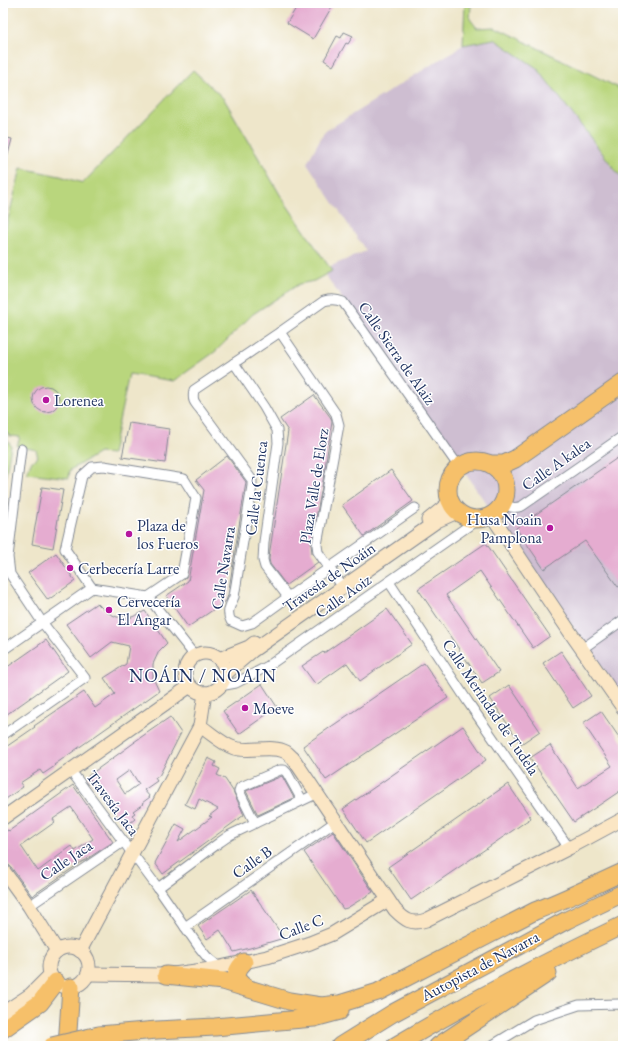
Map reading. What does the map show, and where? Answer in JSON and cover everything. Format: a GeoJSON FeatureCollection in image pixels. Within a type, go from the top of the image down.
{"type":"FeatureCollection","features":[{"type":"Feature","properties":{"kind":"highway"},"geometry":{"type":"LineString","coordinates":[[491,464],[504,464],[515,460],[623,383]]}},
{"type":"Feature","properties":{"kind":"highway"},"geometry":{"type":"LineString","coordinates":[[495,507],[504,479],[499,470],[491,464],[483,461],[475,461],[459,467],[448,483],[448,492],[454,507],[463,516],[470,519],[495,507],[510,477],[520,467],[623,396]]}},
{"type":"Feature","properties":{"kind":"highway"},"geometry":{"type":"LineString","coordinates":[[166,975],[223,981],[289,1001],[321,1006],[339,1004],[378,992],[535,911],[623,872]]}},
{"type":"Feature","properties":{"kind":"highway","name":"Autopista de Navarra"},"geometry":{"type":"LineString","coordinates":[[340,1046],[393,1013],[567,920],[623,893]]}},
{"type":"Feature","properties":{"kind":"highway"},"geometry":{"type":"LineString","coordinates":[[52,1046],[99,1035],[314,1018],[343,1011],[408,983],[533,918],[556,903]]}},
{"type":"Feature","properties":{"kind":"highway"},"geometry":{"type":"LineString","coordinates":[[438,1046],[617,928]]}},
{"type":"Feature","properties":{"kind":"highway","name":"Autopista de Navarra"},"geometry":{"type":"LineString","coordinates":[[395,1046],[516,979],[617,928]]}},
{"type":"Feature","properties":{"kind":"highway"},"geometry":{"type":"LineString","coordinates":[[244,962],[237,970],[236,977],[245,987]]}},
{"type":"Feature","properties":{"kind":"highway"},"geometry":{"type":"LineString","coordinates":[[3,1029],[40,1003],[59,981]]}},
{"type":"Feature","properties":{"kind":"highway"},"geometry":{"type":"LineString","coordinates":[[59,981],[67,1046]]}},
{"type":"Feature","properties":{"kind":"street","name":"Calle Sierra de Alaiz"},"geometry":{"type":"LineString","coordinates":[[194,390],[324,301],[335,300],[343,302],[459,467]]}},
{"type":"Feature","properties":{"kind":"street","name":"Plaza Valle de Elorz"},"geometry":{"type":"LineString","coordinates":[[280,332],[336,414],[339,425],[317,544],[318,552],[340,582]]}},
{"type":"Feature","properties":{"kind":"street","name":"Calle la Cuenca"},"geometry":{"type":"LineString","coordinates":[[234,363],[264,407],[277,430],[278,443],[264,542],[263,560],[265,566],[288,597]]}},
{"type":"Feature","properties":{"kind":"street","name":"Calle Navarra"},"geometry":{"type":"LineString","coordinates":[[194,390],[192,397],[194,402],[252,480],[234,597],[228,612],[231,621],[242,626],[252,623],[415,508]]}},
{"type":"Feature","properties":{"kind":"street","name":"Calle A kalea"},"geometry":{"type":"LineString","coordinates":[[495,507],[516,508],[522,506],[623,436]]}},
{"type":"Feature","properties":{"kind":"street"},"geometry":{"type":"LineString","coordinates":[[3,735],[85,678],[42,622],[10,574],[8,557],[21,449]]}},
{"type":"Feature","properties":{"kind":"street"},"geometry":{"type":"LineString","coordinates":[[92,588],[65,548],[82,476],[92,467],[104,466],[184,479],[196,498],[182,574],[148,597]]}},
{"type":"Feature","properties":{"kind":"street","name":"Travesía de Noáin"},"geometry":{"type":"LineString","coordinates":[[219,659],[249,647],[434,516],[454,507]]}},
{"type":"Feature","properties":{"kind":"street","name":"Travesía de Noáin"},"geometry":{"type":"LineString","coordinates":[[222,680],[252,651],[437,521],[454,507]]}},
{"type":"Feature","properties":{"kind":"street","name":"Calle Aoiz"},"geometry":{"type":"LineString","coordinates":[[222,680],[236,683],[268,666],[495,507]]}},
{"type":"Feature","properties":{"kind":"street"},"geometry":{"type":"LineString","coordinates":[[495,507],[582,649],[623,708]]}},
{"type":"Feature","properties":{"kind":"street","name":"Calle Merindad de Tudela"},"geometry":{"type":"LineString","coordinates":[[389,582],[468,702],[569,848]]}},
{"type":"Feature","properties":{"kind":"street"},"geometry":{"type":"LineString","coordinates":[[3,650],[92,588],[148,597],[194,656]]}},
{"type":"Feature","properties":{"kind":"street"},"geometry":{"type":"LineString","coordinates":[[582,649],[623,620]]}},
{"type":"Feature","properties":{"kind":"street"},"geometry":{"type":"LineString","coordinates":[[201,653],[214,655],[219,659],[224,669],[222,680],[215,689],[210,692],[199,692],[190,686],[187,681],[185,670],[187,664],[190,659],[201,653]]}},
{"type":"Feature","properties":{"kind":"street"},"geometry":{"type":"LineString","coordinates":[[3,818],[190,686]]}},
{"type":"Feature","properties":{"kind":"street"},"geometry":{"type":"LineString","coordinates":[[80,951],[200,726],[204,693]]}},
{"type":"Feature","properties":{"kind":"street"},"geometry":{"type":"LineString","coordinates":[[200,726],[233,748],[242,750],[275,749],[285,752],[294,758],[316,794],[364,862],[388,900],[395,910],[406,920],[416,922],[426,920],[623,819]]}},
{"type":"Feature","properties":{"kind":"street"},"geometry":{"type":"LineString","coordinates":[[255,823],[239,791],[242,787],[282,770],[287,773],[302,800]]}},
{"type":"Feature","properties":{"kind":"street","name":"Travesía Jaca"},"geometry":{"type":"LineString","coordinates":[[70,771],[132,854]]}},
{"type":"Feature","properties":{"kind":"street"},"geometry":{"type":"LineString","coordinates":[[158,888],[230,835],[316,794]]}},
{"type":"Feature","properties":{"kind":"street","name":"Calle B"},"geometry":{"type":"LineString","coordinates":[[185,927],[335,822]]}},
{"type":"Feature","properties":{"kind":"street","name":"Calle Jaca"},"geometry":{"type":"LineString","coordinates":[[29,906],[123,842]]}},
{"type":"Feature","properties":{"kind":"street"},"geometry":{"type":"LineString","coordinates":[[132,854],[207,957],[219,967]]}},
{"type":"Feature","properties":{"kind":"street"},"geometry":{"type":"LineString","coordinates":[[3,870],[29,906],[57,951]]}},
{"type":"Feature","properties":{"kind":"street","name":"Calle C"},"geometry":{"type":"LineString","coordinates":[[88,974],[166,975],[267,958],[318,940],[342,928],[388,900]]}},
{"type":"Feature","properties":{"kind":"street"},"geometry":{"type":"LineString","coordinates":[[62,948],[74,948],[80,951],[85,955],[88,961],[88,974],[85,979],[77,986],[59,981],[49,968],[49,962],[52,956],[62,948]]}},
{"type":"Feature","properties":{"kind":"street"},"geometry":{"type":"LineString","coordinates":[[3,1013],[30,995],[59,981]]}},
{"type":"Feature","properties":{"kind":"street"},"geometry":{"type":"LineString","coordinates":[[491,1046],[534,1020],[580,1005],[618,1004],[623,1006]]}},
{"type":"Feature","properties":{"kind":"shaded area"},"geometry":{"type":"Polygon","coordinates":[[[494,39],[537,68],[623,180],[623,698],[322,270],[366,251],[307,163],[324,132],[463,45],[494,39]]]}},
{"type":"Feature","properties":{"kind":"green space"},"geometry":{"type":"Polygon","coordinates":[[[465,3],[473,3],[471,5],[470,19],[477,28],[495,27],[623,90],[623,180],[537,68],[494,39],[463,45],[465,3]]]}},
{"type":"Feature","properties":{"kind":"green space"},"geometry":{"type":"Polygon","coordinates":[[[193,70],[224,99],[282,198],[332,271],[314,281],[299,284],[253,314],[216,351],[174,381],[129,374],[112,454],[99,453],[70,470],[69,478],[27,473],[31,462],[38,457],[36,450],[17,446],[20,437],[10,436],[3,429],[3,239],[21,168],[60,176],[83,183],[193,70]]]}},
{"type":"Feature","properties":{"kind":"green space"},"geometry":{"type":"Polygon","coordinates":[[[3,436],[6,437],[11,446],[3,489],[3,436]]]}},
{"type":"Feature","properties":{"kind":"building"},"geometry":{"type":"Polygon","coordinates":[[[299,3],[334,3],[313,39],[287,23],[299,3]]]}},
{"type":"Feature","properties":{"kind":"building"},"geometry":{"type":"Polygon","coordinates":[[[344,32],[353,36],[348,44],[346,43],[333,66],[324,60],[337,36],[341,38],[344,32]]]}},
{"type":"Feature","properties":{"kind":"building"},"geometry":{"type":"Polygon","coordinates":[[[3,137],[12,139],[6,162],[3,161],[3,137]]]}},
{"type":"Feature","properties":{"kind":"building","name":"Lorenea"},"geometry":{"type":"Polygon","coordinates":[[[46,386],[56,389],[59,399],[56,409],[46,412],[36,409],[33,399],[36,389],[46,386]]]}},
{"type":"Feature","properties":{"kind":"building"},"geometry":{"type":"Polygon","coordinates":[[[314,395],[331,418],[332,422],[311,544],[312,553],[318,562],[286,585],[270,564],[269,559],[288,431],[280,419],[314,395]]]}},
{"type":"Feature","properties":{"kind":"building"},"geometry":{"type":"Polygon","coordinates":[[[129,423],[169,429],[165,463],[122,457],[129,423]]]}},
{"type":"Feature","properties":{"kind":"building"},"geometry":{"type":"Polygon","coordinates":[[[623,454],[623,584],[618,587],[585,541],[544,569],[516,528],[623,454]]]}},
{"type":"Feature","properties":{"kind":"building"},"geometry":{"type":"Polygon","coordinates":[[[227,456],[246,482],[228,595],[226,601],[188,627],[166,596],[188,581],[204,490],[196,480],[227,456]]]}},
{"type":"Feature","properties":{"kind":"building"},"geometry":{"type":"Polygon","coordinates":[[[391,470],[413,501],[364,536],[342,505],[391,470]]]}},
{"type":"Feature","properties":{"kind":"building"},"geometry":{"type":"Polygon","coordinates":[[[42,487],[63,490],[53,548],[32,544],[42,487]]]}},
{"type":"Feature","properties":{"kind":"building"},"geometry":{"type":"Polygon","coordinates":[[[486,543],[550,636],[533,648],[480,571],[446,595],[499,672],[482,683],[418,589],[486,543]]]}},
{"type":"Feature","properties":{"kind":"building"},"geometry":{"type":"Polygon","coordinates":[[[56,553],[75,581],[48,600],[28,573],[56,553]]]}},
{"type":"Feature","properties":{"kind":"building"},"geometry":{"type":"Polygon","coordinates":[[[97,603],[106,612],[117,617],[129,618],[145,611],[167,643],[159,651],[153,664],[153,678],[159,691],[43,774],[40,770],[20,783],[23,787],[3,801],[3,749],[84,692],[95,708],[115,694],[104,678],[126,664],[129,646],[112,642],[91,658],[66,624],[97,603]]]}},
{"type":"Feature","properties":{"kind":"building"},"geometry":{"type":"Polygon","coordinates":[[[387,609],[412,644],[360,681],[347,663],[316,685],[302,666],[323,652],[324,653],[387,609]]]}},
{"type":"Feature","properties":{"kind":"building"},"geometry":{"type":"Polygon","coordinates":[[[46,640],[68,671],[3,717],[3,670],[46,640]]]}},
{"type":"Feature","properties":{"kind":"building"},"geometry":{"type":"Polygon","coordinates":[[[561,651],[591,696],[573,708],[543,663],[561,651]]]}},
{"type":"Feature","properties":{"kind":"building"},"geometry":{"type":"Polygon","coordinates":[[[424,663],[448,698],[326,780],[303,746],[424,663]]]}},
{"type":"Feature","properties":{"kind":"building"},"geometry":{"type":"Polygon","coordinates":[[[262,684],[277,707],[239,734],[223,711],[262,684]]]}},
{"type":"Feature","properties":{"kind":"building"},"geometry":{"type":"Polygon","coordinates":[[[509,685],[540,731],[521,744],[490,698],[509,685]]]}},
{"type":"Feature","properties":{"kind":"building"},"geometry":{"type":"Polygon","coordinates":[[[601,711],[623,743],[623,789],[574,822],[530,758],[550,745],[578,788],[612,766],[583,723],[601,711]]]}},
{"type":"Feature","properties":{"kind":"building"},"geometry":{"type":"Polygon","coordinates":[[[170,717],[181,733],[159,776],[155,778],[157,781],[144,790],[150,797],[133,811],[135,813],[132,815],[135,819],[125,827],[88,776],[170,717]],[[130,770],[116,780],[125,794],[139,784],[130,770]]]}},
{"type":"Feature","properties":{"kind":"building"},"geometry":{"type":"Polygon","coordinates":[[[463,726],[486,760],[366,843],[343,809],[463,726]]]}},
{"type":"Feature","properties":{"kind":"building"},"geometry":{"type":"Polygon","coordinates":[[[208,758],[216,762],[214,766],[220,769],[217,775],[225,779],[233,791],[244,815],[163,874],[155,863],[176,824],[185,829],[178,842],[212,817],[209,816],[218,809],[199,799],[195,809],[185,804],[208,758]]]}},
{"type":"Feature","properties":{"kind":"building"},"geometry":{"type":"Polygon","coordinates":[[[282,776],[294,798],[258,815],[246,791],[282,776]]]}},
{"type":"Feature","properties":{"kind":"building"},"geometry":{"type":"Polygon","coordinates":[[[508,784],[531,818],[411,900],[388,867],[508,784]]]}},
{"type":"Feature","properties":{"kind":"building"},"geometry":{"type":"Polygon","coordinates":[[[73,785],[113,842],[32,896],[11,867],[3,860],[3,833],[8,830],[9,831],[73,785]],[[71,807],[53,819],[55,822],[21,846],[38,871],[72,846],[75,851],[93,839],[71,807]]]}},
{"type":"Feature","properties":{"kind":"building"},"geometry":{"type":"Polygon","coordinates":[[[333,832],[373,892],[343,909],[304,852],[333,832]]]}},
{"type":"Feature","properties":{"kind":"building"},"geometry":{"type":"Polygon","coordinates":[[[251,890],[284,938],[234,952],[220,930],[207,939],[198,926],[251,890]]]}},
{"type":"Feature","properties":{"kind":"place","name":"Lorenea"},"geometry":{"type":"Point","coordinates":[46,400]}},
{"type":"Feature","properties":{"kind":"place","name":"Husa Noain Pamplona"},"geometry":{"type":"Point","coordinates":[550,528]}},
{"type":"Feature","properties":{"kind":"place","name":"Plaza de los Fueros"},"geometry":{"type":"Point","coordinates":[129,534]}},
{"type":"Feature","properties":{"kind":"place","name":"Cerbecería Larre"},"geometry":{"type":"Point","coordinates":[70,568]}},
{"type":"Feature","properties":{"kind":"place","name":"Cervecería El Angar"},"geometry":{"type":"Point","coordinates":[109,610]}},
{"type":"Feature","properties":{"kind":"place","name":"Moeve"},"geometry":{"type":"Point","coordinates":[245,708]}},
{"type":"Feature","properties":{"kind":"district","name":"NOÁIN / NOAIN"},"geometry":{"type":"Point","coordinates":[203,675]}}]}
